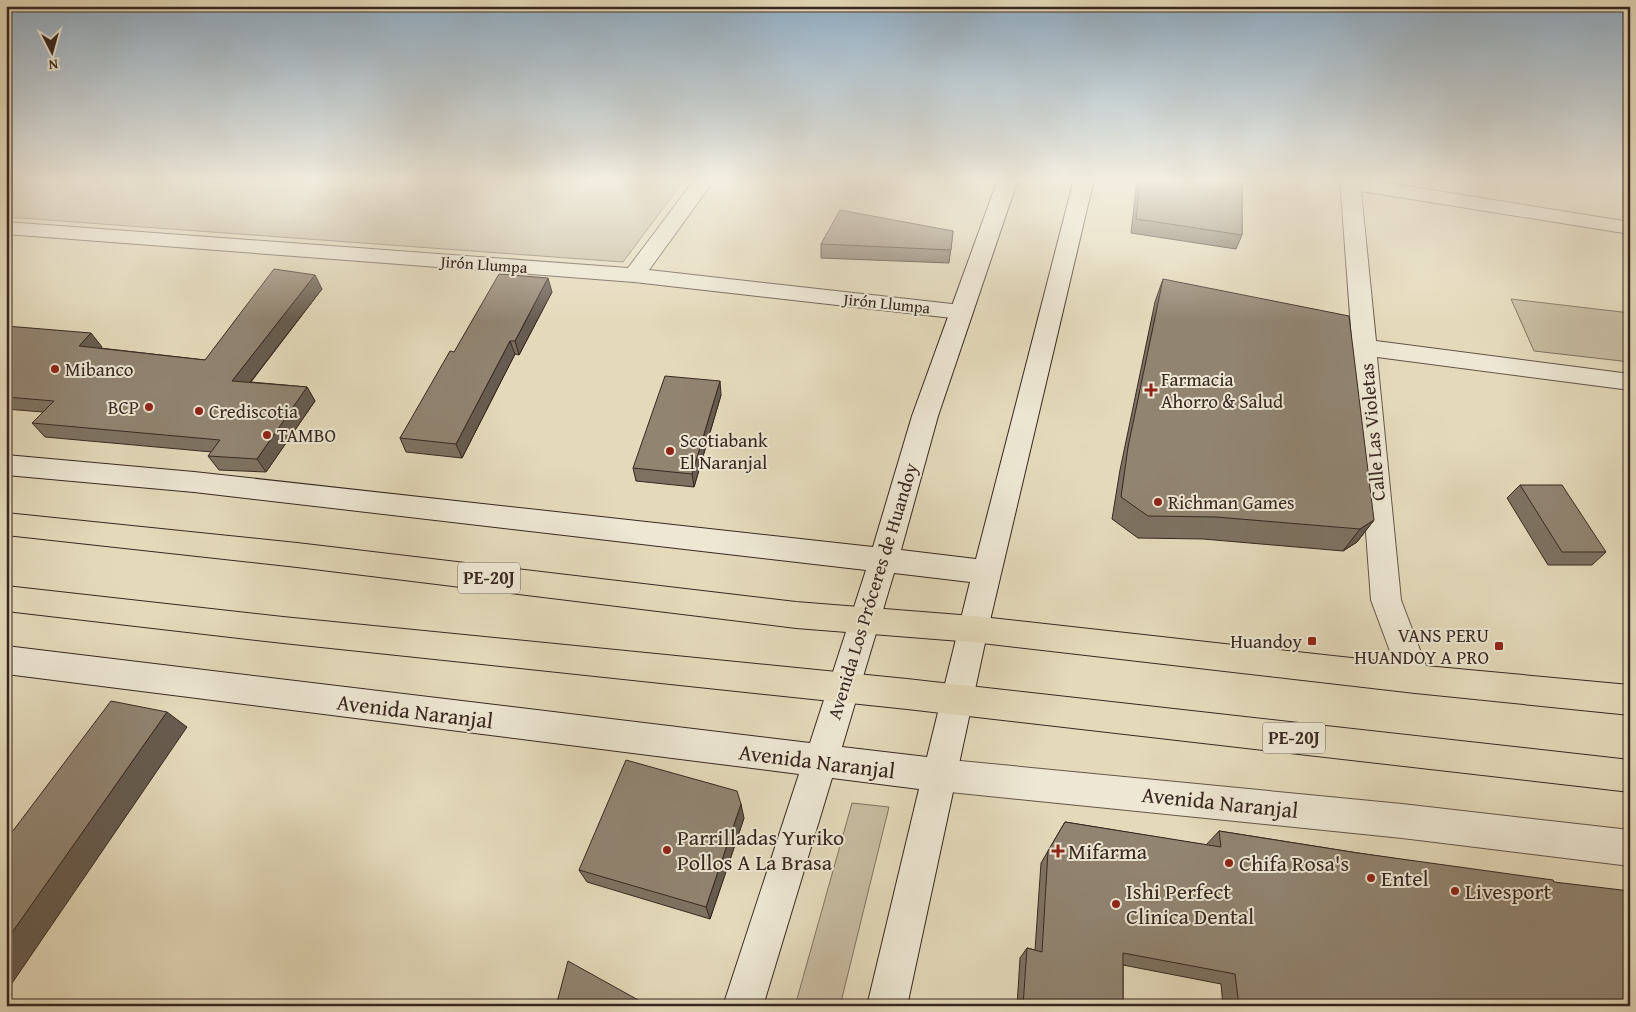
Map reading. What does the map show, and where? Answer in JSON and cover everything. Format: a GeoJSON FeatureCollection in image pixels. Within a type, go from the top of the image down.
{"type":"FeatureCollection","features":[{"type":"Feature","properties":{"kind":"highway","name":"PE-20J"},"geometry":{"type":"LineString","coordinates":[[6,524],[297,555],[796,615],[973,629],[1414,679],[1630,700]]}},
{"type":"Feature","properties":{"kind":"highway","name":"PE-20J"},"geometry":{"type":"LineString","coordinates":[[6,598],[283,630],[957,700],[1630,776]]}},
{"type":"Feature","properties":{"kind":"main road"},"geometry":{"type":"LineString","coordinates":[[634,275],[670,226]]}},
{"type":"Feature","properties":{"kind":"main road","name":"Avenida Los Próceres de Huandoy"},"geometry":{"type":"LineString","coordinates":[[743,1006],[884,560],[900,497],[991,226]]}},
{"type":"Feature","properties":{"kind":"main road"},"geometry":{"type":"LineString","coordinates":[[887,1006],[973,629],[1072,226]]}},
{"type":"Feature","properties":{"kind":"main road","name":"Calle Las Violetas"},"geometry":{"type":"LineString","coordinates":[[1354,226],[1386,600],[1414,679]]}},
{"type":"Feature","properties":{"kind":"main road","name":"Jirón Llumpa"},"geometry":{"type":"LineString","coordinates":[[6,228],[634,275],[961,312]]}},
{"type":"Feature","properties":{"kind":"main road"},"geometry":{"type":"LineString","coordinates":[[1364,347],[1630,382]]}},
{"type":"Feature","properties":{"kind":"main road"},"geometry":{"type":"LineString","coordinates":[[6,464],[194,482],[987,572]]}},
{"type":"Feature","properties":{"kind":"main road","name":"Avenida Naranjal"},"geometry":{"type":"LineString","coordinates":[[6,660],[820,762],[1392,820],[1630,848]]}},
{"type":"Feature","properties":{"kind":"shaded area"},"geometry":{"type":"Polygon","coordinates":[[[133,226],[650,226],[623,262],[133,226]]]}},
{"type":"Feature","properties":{"kind":"shaded area"},"geometry":{"type":"Polygon","coordinates":[[[1511,299],[1630,313],[1630,362],[1534,351],[1511,299]]]}},
{"type":"Feature","properties":{"kind":"shaded area"},"geometry":{"type":"Polygon","coordinates":[[[852,803],[889,807],[840,1006],[795,1006],[852,803]]]}},
{"type":"Feature","properties":{"kind":"building"},"geometry":{"type":"Polygon","coordinates":[[[831,226],[927,226],[953,231],[951,250],[821,244],[831,226]]]}},
{"type":"Feature","properties":{"kind":"building"},"geometry":{"type":"Polygon","coordinates":[[[1184,226],[1242,226],[1242,235],[1184,226]]]}},
{"type":"Feature","properties":{"kind":"building"},"geometry":{"type":"Polygon","coordinates":[[[274,269],[315,275],[232,381],[307,387],[257,459],[208,456],[220,440],[32,423],[54,401],[6,397],[6,326],[91,333],[79,346],[205,360],[274,269]]]}},
{"type":"Feature","properties":{"kind":"building"},"geometry":{"type":"Polygon","coordinates":[[[499,274],[548,278],[515,341],[510,341],[456,444],[400,438],[450,351],[454,352],[499,274]]]}},
{"type":"Feature","properties":{"kind":"building"},"geometry":{"type":"Polygon","coordinates":[[[1163,279],[1349,316],[1374,520],[1360,529],[1216,517],[1148,516],[1121,497],[1128,447],[1163,279]]]}},
{"type":"Feature","properties":{"kind":"building"},"geometry":{"type":"Polygon","coordinates":[[[665,376],[720,381],[692,474],[633,468],[665,376]]]}},
{"type":"Feature","properties":{"kind":"building"},"geometry":{"type":"Polygon","coordinates":[[[1520,485],[1562,485],[1606,552],[1562,552],[1520,485]]]}},
{"type":"Feature","properties":{"kind":"building"},"geometry":{"type":"Polygon","coordinates":[[[111,701],[167,712],[6,941],[6,840],[111,701]]]}},
{"type":"Feature","properties":{"kind":"building","name":"Parrilladas Yuriko Pollos A La Brasa"},"geometry":{"type":"Polygon","coordinates":[[[626,760],[737,791],[741,804],[706,907],[579,870],[626,760]]]}},
{"type":"Feature","properties":{"kind":"building"},"geometry":{"type":"Polygon","coordinates":[[[1065,822],[1221,847],[1219,831],[1358,853],[1553,880],[1554,882],[1630,891],[1630,1006],[1239,1006],[1235,974],[1123,953],[1123,1006],[1023,1006],[1027,948],[1042,952],[1048,851],[1065,822]]]}},
{"type":"Feature","properties":{"kind":"building"},"geometry":{"type":"Polygon","coordinates":[[[568,961],[649,1006],[556,1006],[568,961]]]}},
{"type":"Feature","properties":{"kind":"place","name":"Mibanco"},"geometry":{"type":"Point","coordinates":[55,369]}},
{"type":"Feature","properties":{"kind":"place","name":"Farmacia Ahorro & Salud"},"geometry":{"type":"Point","coordinates":[1151,390]}},
{"type":"Feature","properties":{"kind":"place","name":"BCP"},"geometry":{"type":"Point","coordinates":[149,407]}},
{"type":"Feature","properties":{"kind":"place","name":"Crediscotia"},"geometry":{"type":"Point","coordinates":[199,411]}},
{"type":"Feature","properties":{"kind":"place","name":"TAMBO"},"geometry":{"type":"Point","coordinates":[267,435]}},
{"type":"Feature","properties":{"kind":"place","name":"Scotiabank El Naranjal"},"geometry":{"type":"Point","coordinates":[670,451]}},
{"type":"Feature","properties":{"kind":"place","name":"Richman Games"},"geometry":{"type":"Point","coordinates":[1158,502]}},
{"type":"Feature","properties":{"kind":"place","name":"Huandoy"},"geometry":{"type":"Point","coordinates":[1312,641]}},
{"type":"Feature","properties":{"kind":"place","name":"VANS PERU HUANDOY A PRO"},"geometry":{"type":"Point","coordinates":[1499,646]}},
{"type":"Feature","properties":{"kind":"place","name":"Parrilladas Yuriko Pollos A La Brasa"},"geometry":{"type":"Point","coordinates":[667,850]}},
{"type":"Feature","properties":{"kind":"place","name":"Mifarma"},"geometry":{"type":"Point","coordinates":[1058,851]}},
{"type":"Feature","properties":{"kind":"place","name":"Chifa Rosa's"},"geometry":{"type":"Point","coordinates":[1229,863]}},
{"type":"Feature","properties":{"kind":"place","name":"Entel"},"geometry":{"type":"Point","coordinates":[1371,878]}},
{"type":"Feature","properties":{"kind":"place","name":"Livesport"},"geometry":{"type":"Point","coordinates":[1455,891]}},
{"type":"Feature","properties":{"kind":"place","name":"Ishi Perfect Clinica Dental"},"geometry":{"type":"Point","coordinates":[1116,904]}}]}
